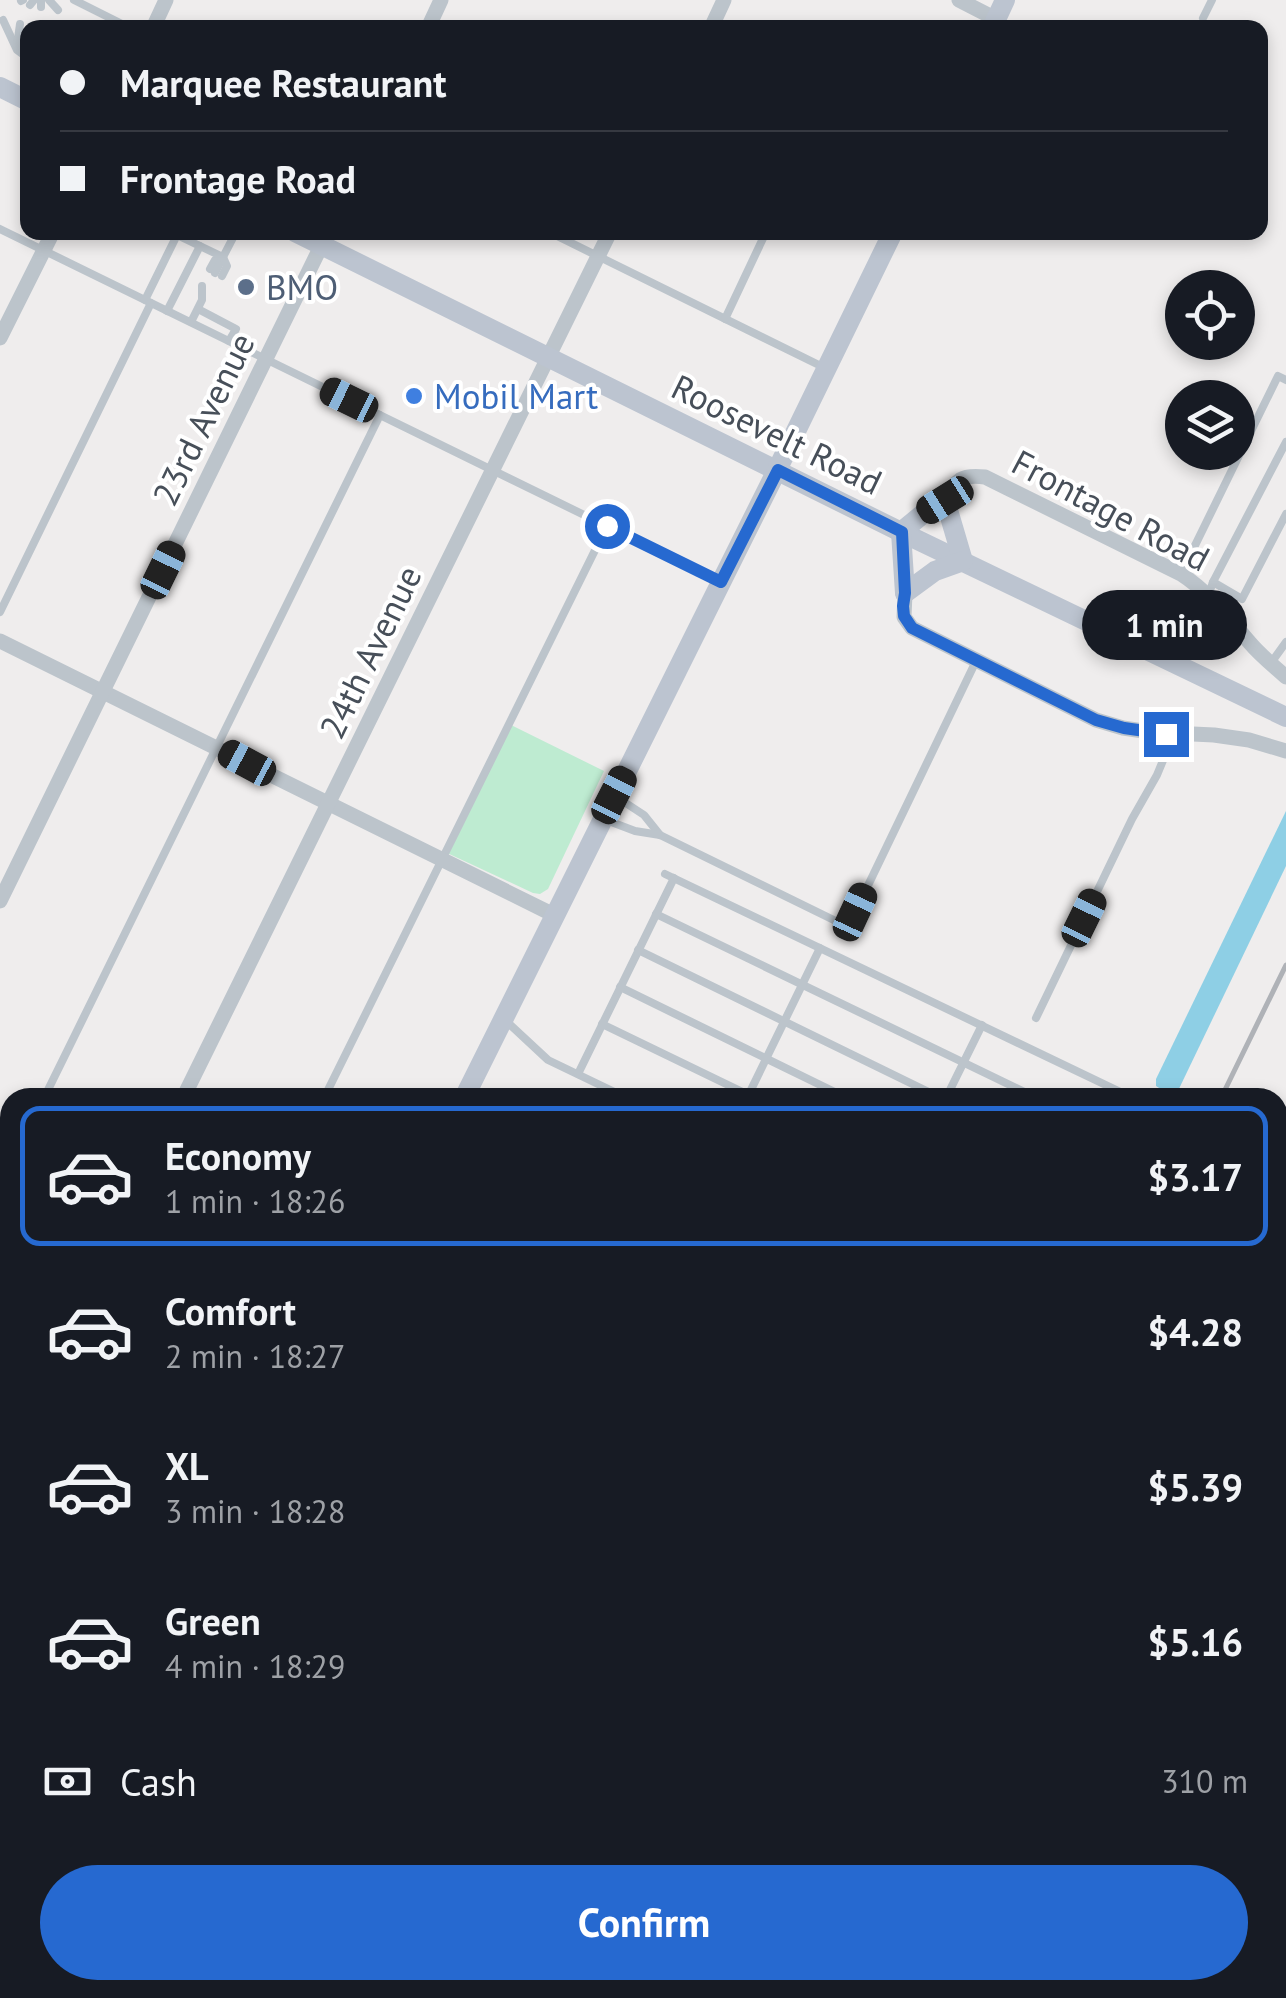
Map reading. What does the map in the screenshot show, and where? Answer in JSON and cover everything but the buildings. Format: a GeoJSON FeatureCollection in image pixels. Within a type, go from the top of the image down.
{"type":"FeatureCollection","features":[{"type":"Feature","properties":{"kind":"main road","name":"Roosevelt Road"},"geometry":{"type":"LineString","coordinates":[[326,240],[548,358],[1286,717]]}},
{"type":"Feature","properties":{"kind":"main road"},"geometry":{"type":"LineString","coordinates":[[469,1088],[889,240]]}},
{"type":"Feature","properties":{"kind":"main road"},"geometry":{"type":"LineString","coordinates":[[945,500],[963,562],[935,571],[905,593],[902,532],[945,500]]}},
{"type":"Feature","properties":{"kind":"street"},"geometry":{"type":"LineString","coordinates":[[959,0],[998,16]]}},
{"type":"Feature","properties":{"kind":"street"},"geometry":{"type":"LineString","coordinates":[[0,338],[49,240]]}},
{"type":"Feature","properties":{"kind":"street","name":"23rd Avenue"},"geometry":{"type":"LineString","coordinates":[[0,901],[324,240]]}},
{"type":"Feature","properties":{"kind":"street","name":"24th Avenue"},"geometry":{"type":"LineString","coordinates":[[188,1088],[606,240]]}},
{"type":"Feature","properties":{"kind":"street","name":"Frontage Road"},"geometry":{"type":"LineString","coordinates":[[945,500],[957,480],[970,475],[985,477],[1211,589],[1254,648],[1286,678]]}},
{"type":"Feature","properties":{"kind":"street"},"geometry":{"type":"LineString","coordinates":[[905,593],[904,616],[912,628],[1096,720],[1166,734],[1249,740],[1286,750]]}},
{"type":"Feature","properties":{"kind":"street"},"geometry":{"type":"LineString","coordinates":[[0,641],[554,915]]}},
{"type":"Feature","properties":{"kind":"lane"},"geometry":{"type":"LineString","coordinates":[[74,0],[114,20]]}},
{"type":"Feature","properties":{"kind":"lane"},"geometry":{"type":"LineString","coordinates":[[1202,18],[1212,0]]}},
{"type":"Feature","properties":{"kind":"lane"},"geometry":{"type":"LineString","coordinates":[[17,50],[11,22],[20,52]]}},
{"type":"Feature","properties":{"kind":"lane"},"geometry":{"type":"LineString","coordinates":[[17,50],[20,46]]}},
{"type":"Feature","properties":{"kind":"lane"},"geometry":{"type":"LineString","coordinates":[[23,240],[721,582]]}},
{"type":"Feature","properties":{"kind":"lane"},"geometry":{"type":"LineString","coordinates":[[0,612],[174,240]]}},
{"type":"Feature","properties":{"kind":"lane"},"geometry":{"type":"LineString","coordinates":[[187,240],[223,257]]}},
{"type":"Feature","properties":{"kind":"lane"},"geometry":{"type":"LineString","coordinates":[[216,273],[226,266],[223,257],[232,240]]}},
{"type":"Feature","properties":{"kind":"lane"},"geometry":{"type":"LineString","coordinates":[[565,240],[827,369]]}},
{"type":"Feature","properties":{"kind":"lane"},"geometry":{"type":"LineString","coordinates":[[725,319],[762,240]]}},
{"type":"Feature","properties":{"kind":"lane"},"geometry":{"type":"LineString","coordinates":[[167,310],[200,246]]}},
{"type":"Feature","properties":{"kind":"lane"},"geometry":{"type":"LineString","coordinates":[[191,322],[207,289]]}},
{"type":"Feature","properties":{"kind":"lane"},"geometry":{"type":"LineString","coordinates":[[200,305],[236,328],[229,341]]}},
{"type":"Feature","properties":{"kind":"lane"},"geometry":{"type":"LineString","coordinates":[[1180,574],[1278,376],[1286,380]]}},
{"type":"Feature","properties":{"kind":"lane"},"geometry":{"type":"LineString","coordinates":[[49,1088],[380,415]]}},
{"type":"Feature","properties":{"kind":"lane"},"geometry":{"type":"LineString","coordinates":[[1286,442],[1211,589],[1242,599],[1286,514]]}},
{"type":"Feature","properties":{"kind":"lane"},"geometry":{"type":"LineString","coordinates":[[329,1088],[607,526]]}},
{"type":"Feature","properties":{"kind":"lane"},"geometry":{"type":"LineString","coordinates":[[1270,663],[1286,642]]}},
{"type":"Feature","properties":{"kind":"lane"},"geometry":{"type":"LineString","coordinates":[[602,818],[635,831],[660,835],[848,927],[976,661]]}},
{"type":"Feature","properties":{"kind":"lane"},"geometry":{"type":"LineString","coordinates":[[1036,1018],[1157,775],[1164,758],[1166,734]]}},
{"type":"Feature","properties":{"kind":"lane"},"geometry":{"type":"LineString","coordinates":[[614,795],[644,815],[660,835]]}},
{"type":"Feature","properties":{"kind":"lane"},"geometry":{"type":"LineString","coordinates":[[578,1074],[656,914],[670,876],[1112,1088]]}},
{"type":"Feature","properties":{"kind":"lane"},"geometry":{"type":"LineString","coordinates":[[656,914],[1017,1088]]}},
{"type":"Feature","properties":{"kind":"lane"},"geometry":{"type":"LineString","coordinates":[[753,1088],[820,948]]}},
{"type":"Feature","properties":{"kind":"lane"},"geometry":{"type":"LineString","coordinates":[[638,950],[923,1088]]}},
{"type":"Feature","properties":{"kind":"lane"},"geometry":{"type":"LineString","coordinates":[[620,987],[827,1088]]}},
{"type":"Feature","properties":{"kind":"lane"},"geometry":{"type":"LineString","coordinates":[[502,1018],[548,1060],[607,1088]]}},
{"type":"Feature","properties":{"kind":"lane"},"geometry":{"type":"LineString","coordinates":[[602,1024],[734,1088]]}},
{"type":"Feature","properties":{"kind":"lane"},"geometry":{"type":"LineString","coordinates":[[950,1088],[982,1025]]}},
{"type":"Feature","properties":{"kind":"green space"},"geometry":{"type":"Polygon","coordinates":[[[509,724],[604,771],[548,889],[540,894],[445,852],[509,724]]]}},
{"type":"Feature","properties":{"kind":"water"},"geometry":{"type":"Polygon","coordinates":[[[1286,811],[1286,866],[1179,1088],[1159,1088],[1156,1079],[1286,811]]]}},
{"type":"Feature","properties":{"kind":"railway"},"geometry":{"type":"LineString","coordinates":[[1226,1088],[1286,965]]}},
{"type":"Feature","properties":{"kind":"place","name":"BMO"},"geometry":{"type":"Point","coordinates":[246,287]}},
{"type":"Feature","properties":{"kind":"place","name":"Mobil Mart"},"geometry":{"type":"Point","coordinates":[414,396]}},
{"type":"Feature","properties":{"kind":"route"},"geometry":{"type":"LineString","coordinates":[[607,526],[721,582],[778,470],[902,532],[904,616],[912,628],[1096,720],[1166,734]]}}]}
